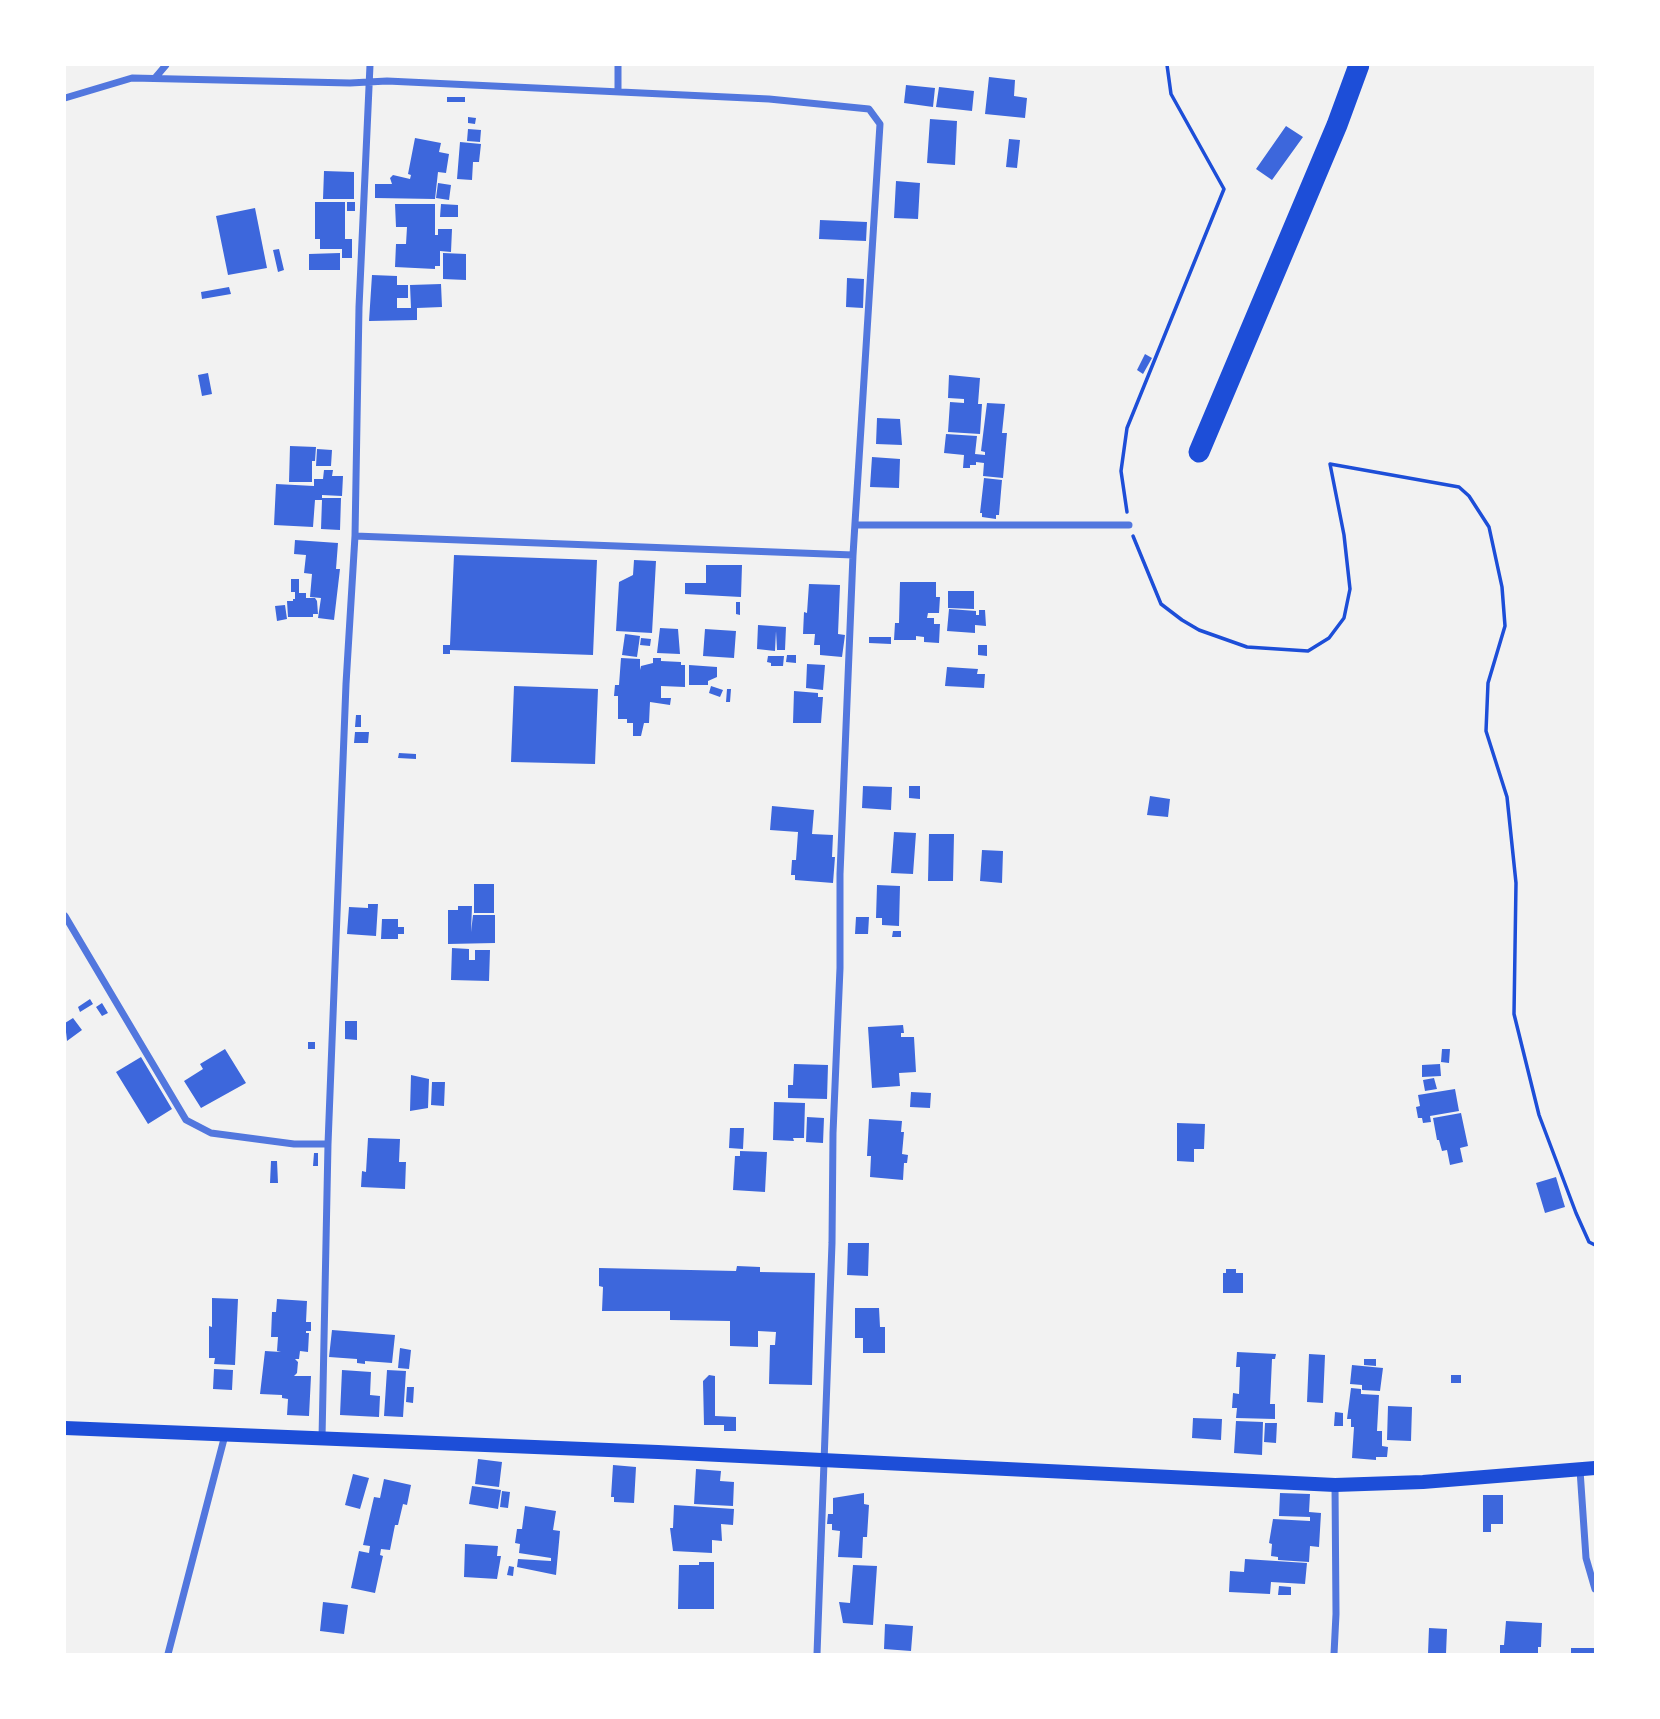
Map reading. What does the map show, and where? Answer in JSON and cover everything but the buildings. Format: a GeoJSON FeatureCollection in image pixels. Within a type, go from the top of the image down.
{"type":"FeatureCollection","features":[{"type":"Feature","properties":{"kind":"highway"},"geometry":{"type":"LineString","coordinates":[[1199,452],[1337,125],[1359,65]]}},
{"type":"Feature","properties":{"kind":"main road"},"geometry":{"type":"LineString","coordinates":[[65,1428],[659,1452],[1335,1485],[1423,1482],[1595,1468]]}},
{"type":"Feature","properties":{"kind":"street"},"geometry":{"type":"LineString","coordinates":[[155,78],[166,65]]}},
{"type":"Feature","properties":{"kind":"street"},"geometry":{"type":"LineString","coordinates":[[322,1439],[328,1144],[346,684],[355,536],[359,307],[370,65]]}},
{"type":"Feature","properties":{"kind":"street"},"geometry":{"type":"LineString","coordinates":[[618,65],[618,92]]}},
{"type":"Feature","properties":{"kind":"street"},"geometry":{"type":"LineString","coordinates":[[65,98],[132,78],[370,82],[769,99],[869,109],[880,124],[853,555],[840,874],[832,1244],[817,1654]]}},
{"type":"Feature","properties":{"kind":"street"},"geometry":{"type":"LineString","coordinates":[[856,525],[1129,525]]}},
{"type":"Feature","properties":{"kind":"street"},"geometry":{"type":"LineString","coordinates":[[355,536],[853,555]]}},
{"type":"Feature","properties":{"kind":"street"},"geometry":{"type":"LineString","coordinates":[[65,916],[186,1120],[211,1133],[293,1144],[328,1144]]}},
{"type":"Feature","properties":{"kind":"street"},"geometry":{"type":"LineString","coordinates":[[169,1654],[225,1434]]}},
{"type":"Feature","properties":{"kind":"street"},"geometry":{"type":"LineString","coordinates":[[1580,1470],[1586,1558],[1595,1590]]}},
{"type":"Feature","properties":{"kind":"street"},"geometry":{"type":"LineString","coordinates":[[1334,1654],[1335,1485]]}},
{"type":"Feature","properties":{"kind":"path"},"geometry":{"type":"LineString","coordinates":[[1167,65],[1171,94],[1224,189],[1127,428],[1121,471],[1129,525],[1161,604],[1182,620],[1199,630],[1247,647],[1308,651],[1329,638],[1343,618],[1350,589],[1344,535],[1331,464],[1459,487],[1469,496],[1489,527],[1502,587],[1505,626],[1488,683],[1486,731],[1507,797],[1516,883],[1514,1014],[1539,1115],[1576,1213],[1589,1242],[1595,1245]]}}]}
